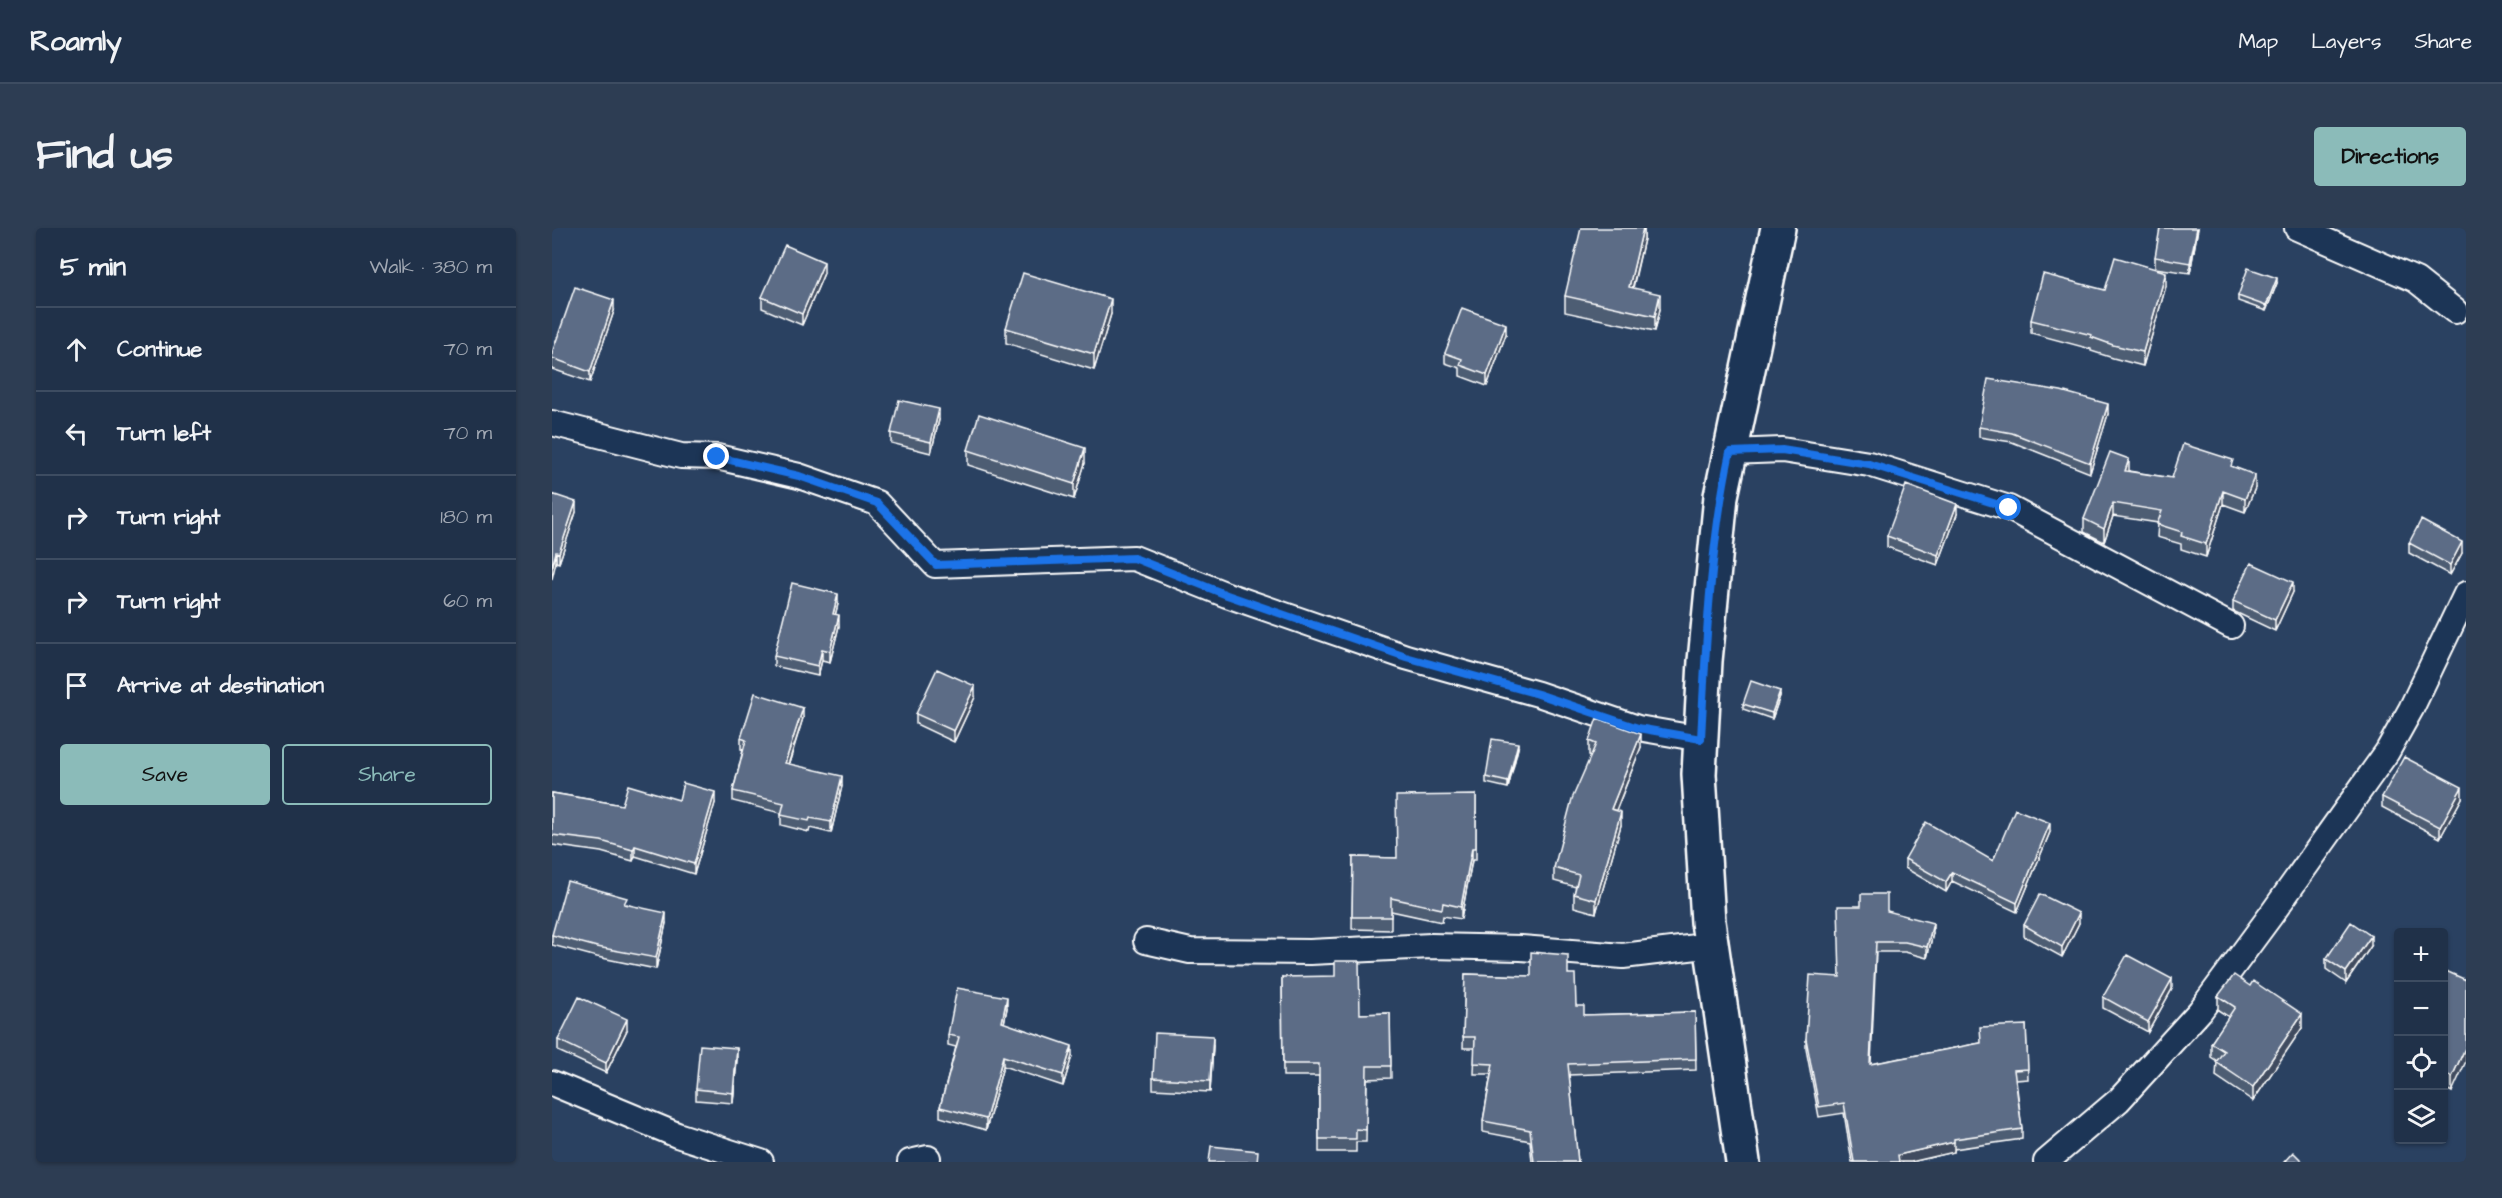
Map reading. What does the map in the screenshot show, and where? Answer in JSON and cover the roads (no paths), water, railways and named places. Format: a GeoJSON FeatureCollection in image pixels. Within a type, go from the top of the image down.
{"type":"FeatureCollection","features":[{"type":"Feature","properties":{"kind":"street"},"geometry":{"type":"LineString","coordinates":[[1743,1162],[1713,945],[1702,837],[1699,774],[1714,557],[1721,496],[1778,228]]}},
{"type":"Feature","properties":{"kind":"street"},"geometry":{"type":"LineString","coordinates":[[2297,228],[2416,280],[2455,311]]}},
{"type":"Feature","properties":{"kind":"street"},"geometry":{"type":"LineString","coordinates":[[552,423],[681,456],[717,457],[799,476],[877,503],[936,565],[1134,558],[1227,595],[1406,657],[1538,694],[1638,728],[1701,739]]}},
{"type":"Feature","properties":{"kind":"street"},"geometry":{"type":"LineString","coordinates":[[1730,452],[1782,450],[1869,464],[2009,508],[2231,626]]}},
{"type":"Feature","properties":{"kind":"street"},"geometry":{"type":"LineString","coordinates":[[2046,1162],[2120,1100],[2200,1011],[2271,915],[2387,752],[2411,709],[2466,594]]}},
{"type":"Feature","properties":{"kind":"street"},"geometry":{"type":"LineString","coordinates":[[1146,941],[1190,951],[1310,952],[1431,946],[1521,948],[1623,956],[1713,945]]}},
{"type":"Feature","properties":{"kind":"street"},"geometry":{"type":"LineString","coordinates":[[552,1083],[677,1135],[761,1162]]}}]}
